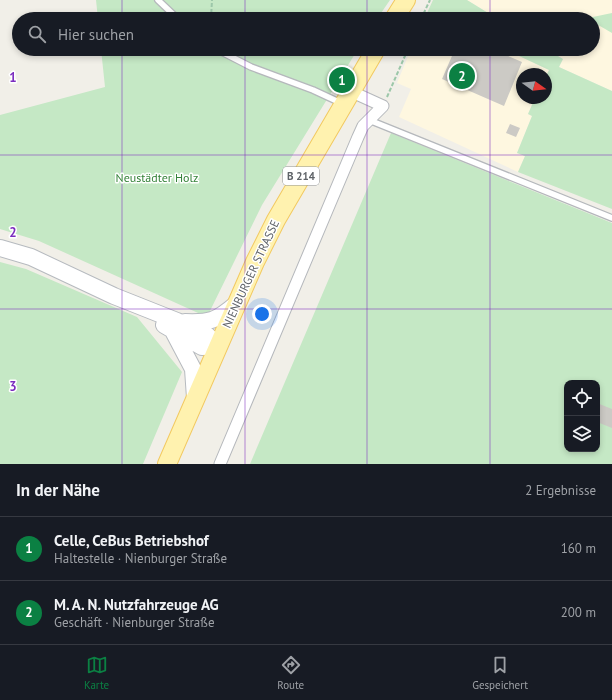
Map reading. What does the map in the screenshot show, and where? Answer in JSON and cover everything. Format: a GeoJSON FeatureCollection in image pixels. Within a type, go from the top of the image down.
{"type":"FeatureCollection","features":[{"type":"Feature","properties":{"kind":"main road"},"geometry":{"type":"LineString","coordinates":[[398,12],[406,0]]}},
{"type":"Feature","properties":{"kind":"main road","name":"NIENBURGER STRASSE"},"geometry":{"type":"LineString","coordinates":[[167,464],[236,304],[276,220],[372,56]]}},
{"type":"Feature","properties":{"kind":"main road"},"geometry":{"type":"LineString","coordinates":[[0,248],[31,257],[175,326],[207,335],[218,346]]}},
{"type":"Feature","properties":{"kind":"main road"},"geometry":{"type":"LineString","coordinates":[[175,326],[204,323],[220,317],[236,304]]}},
{"type":"Feature","properties":{"kind":"main road"},"geometry":{"type":"LineString","coordinates":[[175,326],[193,369],[195,398]]}},
{"type":"Feature","properties":{"kind":"street"},"geometry":{"type":"LineString","coordinates":[[347,98],[383,106]]}},
{"type":"Feature","properties":{"kind":"street"},"geometry":{"type":"LineString","coordinates":[[220,464],[363,126],[383,106]]}},
{"type":"Feature","properties":{"kind":"lane"},"geometry":{"type":"LineString","coordinates":[[158,0],[171,12]]}},
{"type":"Feature","properties":{"kind":"lane"},"geometry":{"type":"LineString","coordinates":[[230,56],[251,67],[313,90],[347,98]]}},
{"type":"Feature","properties":{"kind":"lane"},"geometry":{"type":"LineString","coordinates":[[368,120],[612,218]]}},
{"type":"Feature","properties":{"kind":"path"},"geometry":{"type":"LineString","coordinates":[[211,12],[212,0]]}},
{"type":"Feature","properties":{"kind":"path"},"geometry":{"type":"LineString","coordinates":[[424,12],[430,0]]}},
{"type":"Feature","properties":{"kind":"path"},"geometry":{"type":"LineString","coordinates":[[383,106],[405,56]]}},
{"type":"Feature","properties":{"kind":"shaded area"},"geometry":{"type":"Polygon","coordinates":[[[467,0],[612,0],[612,91],[559,67],[563,59],[558,56],[600,56],[600,12],[487,12],[467,0]]]}},
{"type":"Feature","properties":{"kind":"shaded area"},"geometry":{"type":"Polygon","coordinates":[[[408,56],[519,56],[545,68],[516,68],[516,104],[532,104],[528,114],[532,116],[517,153],[525,156],[518,172],[399,117],[411,89],[397,83],[408,56]]]}},
{"type":"Feature","properties":{"kind":"green space"},"geometry":{"type":"Polygon","coordinates":[[[96,0],[390,0],[382,12],[97,12],[96,0]]]}},
{"type":"Feature","properties":{"kind":"green space"},"geometry":{"type":"Polygon","coordinates":[[[433,0],[467,0],[487,12],[427,12],[433,0]]]}},
{"type":"Feature","properties":{"kind":"green space"},"geometry":{"type":"Polygon","coordinates":[[[612,13],[612,33],[600,26],[600,16],[612,13]]]}},
{"type":"Feature","properties":{"kind":"green space","name":"Neustädter Holz"},"geometry":{"type":"Polygon","coordinates":[[[102,56],[354,56],[262,205],[207,317],[39,241],[0,229],[0,115],[105,87],[102,56]]]}},
{"type":"Feature","properties":{"kind":"green space"},"geometry":{"type":"Polygon","coordinates":[[[519,56],[558,56],[563,59],[559,67],[612,91],[612,209],[518,172],[525,156],[517,153],[532,116],[528,114],[532,104],[552,104],[552,68],[545,68],[519,56]]]}},
{"type":"Feature","properties":{"kind":"green space"},"geometry":{"type":"Polygon","coordinates":[[[391,133],[612,223],[612,464],[250,464],[391,133]]]}},
{"type":"Feature","properties":{"kind":"green space"},"geometry":{"type":"Polygon","coordinates":[[[0,262],[26,269],[137,317],[182,372],[143,464],[0,464],[0,262]]]}},
{"type":"Feature","properties":{"kind":"building"},"geometry":{"type":"Polygon","coordinates":[[[452,56],[508,56],[522,62],[520,68],[516,68],[516,77],[504,106],[442,79],[452,56]]]}},
{"type":"Feature","properties":{"kind":"building"},"geometry":{"type":"Polygon","coordinates":[[[510,124],[520,128],[516,137],[506,133],[510,124]]]}},
{"type":"Feature","properties":{"kind":"building"},"geometry":{"type":"Polygon","coordinates":[[[600,404],[612,409],[612,428],[600,423],[600,404]]]}},
{"type":"Feature","properties":{"kind":"place","name":"M. A. N. Nutzfahrzeuge AG"},"geometry":{"type":"Point","coordinates":[462,76]}},
{"type":"Feature","properties":{"kind":"place","name":"Celle, CeBus Betriebshof"},"geometry":{"type":"Point","coordinates":[342,80]}}]}
